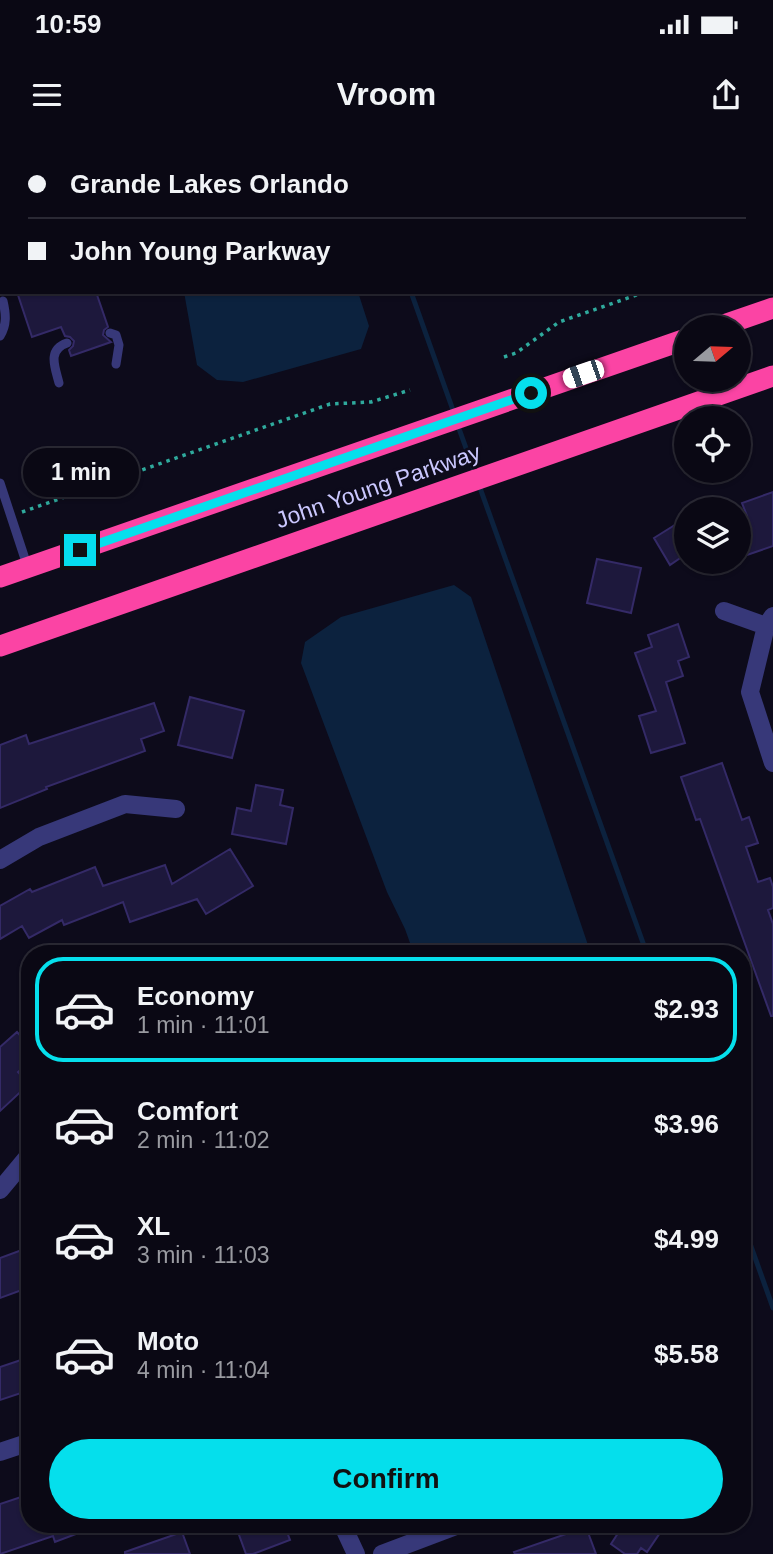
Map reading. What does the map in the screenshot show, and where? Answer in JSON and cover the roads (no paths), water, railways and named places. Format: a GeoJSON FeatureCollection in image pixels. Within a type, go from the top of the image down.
{"type":"FeatureCollection","features":[{"type":"Feature","properties":{"kind":"highway"},"geometry":{"type":"LineString","coordinates":[[751,316],[773,308]]}},
{"type":"Feature","properties":{"kind":"highway","name":"John Young Parkway"},"geometry":{"type":"LineString","coordinates":[[0,578],[674,342]]}},
{"type":"Feature","properties":{"kind":"highway","name":"John Young Parkway"},"geometry":{"type":"LineString","coordinates":[[0,646],[773,376]]}},
{"type":"Feature","properties":{"kind":"street"},"geometry":{"type":"LineString","coordinates":[[724,611],[769,621],[750,692],[773,763]]}},
{"type":"Feature","properties":{"kind":"street"},"geometry":{"type":"LineString","coordinates":[[0,860],[39,837],[125,804],[176,809]]}},
{"type":"Feature","properties":{"kind":"street"},"geometry":{"type":"LineString","coordinates":[[0,1190],[21,1165]]}},
{"type":"Feature","properties":{"kind":"street"},"geometry":{"type":"LineString","coordinates":[[0,1452],[21,1445]]}},
{"type":"Feature","properties":{"kind":"street"},"geometry":{"type":"LineString","coordinates":[[346,1533],[356,1554]]}},
{"type":"Feature","properties":{"kind":"street"},"geometry":{"type":"LineString","coordinates":[[382,1554],[437,1533]]}},
{"type":"Feature","properties":{"kind":"lane"},"geometry":{"type":"LineString","coordinates":[[0,336],[4,330],[6,314],[3,302]]}},
{"type":"Feature","properties":{"kind":"lane"},"geometry":{"type":"LineString","coordinates":[[110,333],[116,335],[119,345],[116,364]]}},
{"type":"Feature","properties":{"kind":"lane"},"geometry":{"type":"LineString","coordinates":[[59,383],[53,360],[61,345],[67,343]]}},
{"type":"Feature","properties":{"kind":"lane"},"geometry":{"type":"LineString","coordinates":[[0,483],[28,568]]}},
{"type":"Feature","properties":{"kind":"water"},"geometry":{"type":"Polygon","coordinates":[[[184,294],[359,294],[369,326],[361,349],[243,382],[217,380],[197,365],[184,294]]]}},
{"type":"Feature","properties":{"kind":"water"},"geometry":{"type":"Polygon","coordinates":[[[454,585],[471,597],[588,945],[411,945],[387,892],[301,663],[305,642],[341,617],[454,585]]]}},
{"type":"Feature","properties":{"kind":"waterway"},"geometry":{"type":"LineString","coordinates":[[412,294],[454,413]]}},
{"type":"Feature","properties":{"kind":"waterway"},"geometry":{"type":"LineString","coordinates":[[457,423],[476,476]]}},
{"type":"Feature","properties":{"kind":"waterway"},"geometry":{"type":"LineString","coordinates":[[479,485],[644,945]]}},
{"type":"Feature","properties":{"kind":"waterway"},"geometry":{"type":"LineString","coordinates":[[751,1246],[773,1308]]}}]}
